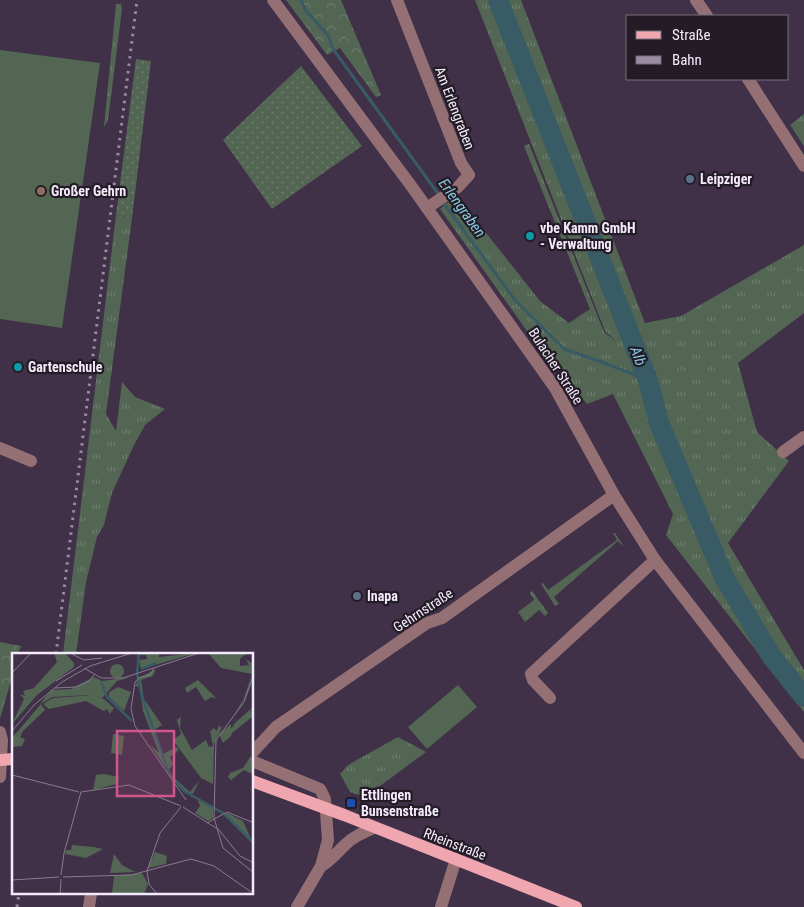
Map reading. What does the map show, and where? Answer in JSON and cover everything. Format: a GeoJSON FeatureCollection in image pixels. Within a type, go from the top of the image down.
{"type":"FeatureCollection","features":[{"type":"Feature","properties":{"kind":"main road","name":"Rheinstraße"},"geometry":{"type":"LineString","coordinates":[[254,782],[325,807],[576,907]]}},
{"type":"Feature","properties":{"kind":"street","name":"Bulacher Straße"},"geometry":{"type":"LineString","coordinates":[[273,0],[431,205],[556,388],[614,495],[655,560],[804,753]]}},
{"type":"Feature","properties":{"kind":"street","name":"Am Erlengraben"},"geometry":{"type":"LineString","coordinates":[[398,0],[461,163],[469,175],[450,193],[431,205]]}},
{"type":"Feature","properties":{"kind":"street"},"geometry":{"type":"LineString","coordinates":[[696,0],[706,15]]}},
{"type":"Feature","properties":{"kind":"street"},"geometry":{"type":"LineString","coordinates":[[749,80],[804,166]]}},
{"type":"Feature","properties":{"kind":"street"},"geometry":{"type":"LineString","coordinates":[[783,452],[803,440]]}},
{"type":"Feature","properties":{"kind":"street"},"geometry":{"type":"LineString","coordinates":[[0,448],[31,461]]}},
{"type":"Feature","properties":{"kind":"street","name":"Gehrnstraße"},"geometry":{"type":"LineString","coordinates":[[254,751],[276,728],[427,623],[442,618],[614,495]]}},
{"type":"Feature","properties":{"kind":"street"},"geometry":{"type":"LineString","coordinates":[[550,698],[533,680],[531,674],[655,560]]}},
{"type":"Feature","properties":{"kind":"street"},"geometry":{"type":"LineString","coordinates":[[0,732],[2,740],[0,777]]}},
{"type":"Feature","properties":{"kind":"street"},"geometry":{"type":"LineString","coordinates":[[254,762],[320,789],[325,799],[329,832],[321,866],[297,907]]}},
{"type":"Feature","properties":{"kind":"street"},"geometry":{"type":"LineString","coordinates":[[321,866],[331,860],[350,840],[360,833],[374,828]]}},
{"type":"Feature","properties":{"kind":"street"},"geometry":{"type":"LineString","coordinates":[[441,907],[456,859]]}},
{"type":"Feature","properties":{"kind":"street"},"geometry":{"type":"LineString","coordinates":[[89,907],[91,894]]}},
{"type":"Feature","properties":{"kind":"green space"},"geometry":{"type":"Polygon","coordinates":[[[286,0],[341,0],[381,95],[376,97],[340,48],[327,55],[286,0]]]}},
{"type":"Feature","properties":{"kind":"green space"},"geometry":{"type":"Polygon","coordinates":[[[475,0],[521,0],[645,323],[681,316],[804,245],[804,313],[738,363],[757,432],[789,461],[728,543],[804,670],[804,712],[666,535],[673,514],[613,394],[587,404],[527,331],[440,209],[456,195],[540,301],[569,323],[590,309],[524,146],[529,144],[604,332],[617,342],[605,331],[475,0]]]}},
{"type":"Feature","properties":{"kind":"green space"},"geometry":{"type":"Polygon","coordinates":[[[116,4],[121,4],[122,9],[108,120],[104,127],[116,4]]]}},
{"type":"Feature","properties":{"kind":"green space","name":"Großer Gehrn"},"geometry":{"type":"Polygon","coordinates":[[[0,50],[100,63],[62,328],[0,319],[0,50]]]}},
{"type":"Feature","properties":{"kind":"green space"},"geometry":{"type":"Polygon","coordinates":[[[136,59],[151,61],[132,218],[116,215],[136,59]]]}},
{"type":"Feature","properties":{"kind":"green space"},"geometry":{"type":"Polygon","coordinates":[[[301,66],[362,146],[272,209],[223,140],[301,66]]]}},
{"type":"Feature","properties":{"kind":"green space"},"geometry":{"type":"Polygon","coordinates":[[[804,114],[804,146],[790,125],[804,114]]]}},
{"type":"Feature","properties":{"kind":"green space"},"geometry":{"type":"Polygon","coordinates":[[[116,215],[132,218],[106,414],[116,431],[122,382],[135,397],[165,409],[145,425],[112,493],[104,525],[97,537],[86,582],[76,653],[63,653],[116,215]]]}},
{"type":"Feature","properties":{"kind":"green space"},"geometry":{"type":"Polygon","coordinates":[[[613,533],[615,533],[624,547],[618,541],[554,597],[559,604],[555,606],[541,584],[543,583],[548,590],[617,540],[613,533]]]}},
{"type":"Feature","properties":{"kind":"green space"},"geometry":{"type":"Polygon","coordinates":[[[532,591],[548,613],[545,616],[539,610],[525,622],[518,612],[534,600],[530,593],[532,591]]]}},
{"type":"Feature","properties":{"kind":"green space"},"geometry":{"type":"Polygon","coordinates":[[[0,642],[21,646],[18,653],[12,653],[12,677],[0,719],[0,642]]]}},
{"type":"Feature","properties":{"kind":"green space"},"geometry":{"type":"Polygon","coordinates":[[[458,685],[477,707],[427,749],[408,727],[458,685]]]}},
{"type":"Feature","properties":{"kind":"green space"},"geometry":{"type":"Polygon","coordinates":[[[398,737],[426,752],[365,797],[350,792],[340,774],[348,765],[398,737]]]}},
{"type":"Feature","properties":{"kind":"waterway","name":"Erlengraben"},"geometry":{"type":"LineString","coordinates":[[301,0],[305,10],[328,35],[333,49],[439,195]]}},
{"type":"Feature","properties":{"kind":"waterway","name":"Alb"},"geometry":{"type":"LineString","coordinates":[[498,0],[648,380],[659,423],[725,579],[772,657],[804,697]]}},
{"type":"Feature","properties":{"kind":"waterway","name":"Erlengraben"},"geometry":{"type":"LineString","coordinates":[[442,201],[515,300],[564,349],[648,380]]}},
{"type":"Feature","properties":{"kind":"railway"},"geometry":{"type":"LineString","coordinates":[[56,653],[137,0]]}},
{"type":"Feature","properties":{"kind":"railway"},"geometry":{"type":"LineString","coordinates":[[17,907],[19,894]]}},
{"type":"Feature","properties":{"kind":"place","name":"Leipziger"},"geometry":{"type":"Point","coordinates":[690,179]}},
{"type":"Feature","properties":{"kind":"place","name":"Großer Gehrn"},"geometry":{"type":"Point","coordinates":[41,191]}},
{"type":"Feature","properties":{"kind":"place","name":"vbe Kamm GmbH - Verwaltung"},"geometry":{"type":"Point","coordinates":[530,236]}},
{"type":"Feature","properties":{"kind":"place","name":"Gartenschule"},"geometry":{"type":"Point","coordinates":[18,367]}},
{"type":"Feature","properties":{"kind":"place","name":"Inapa"},"geometry":{"type":"Point","coordinates":[357,596]}},
{"type":"Feature","properties":{"kind":"place","name":"Ettlingen Bunsenstraße"},"geometry":{"type":"Point","coordinates":[351,803]}}]}
